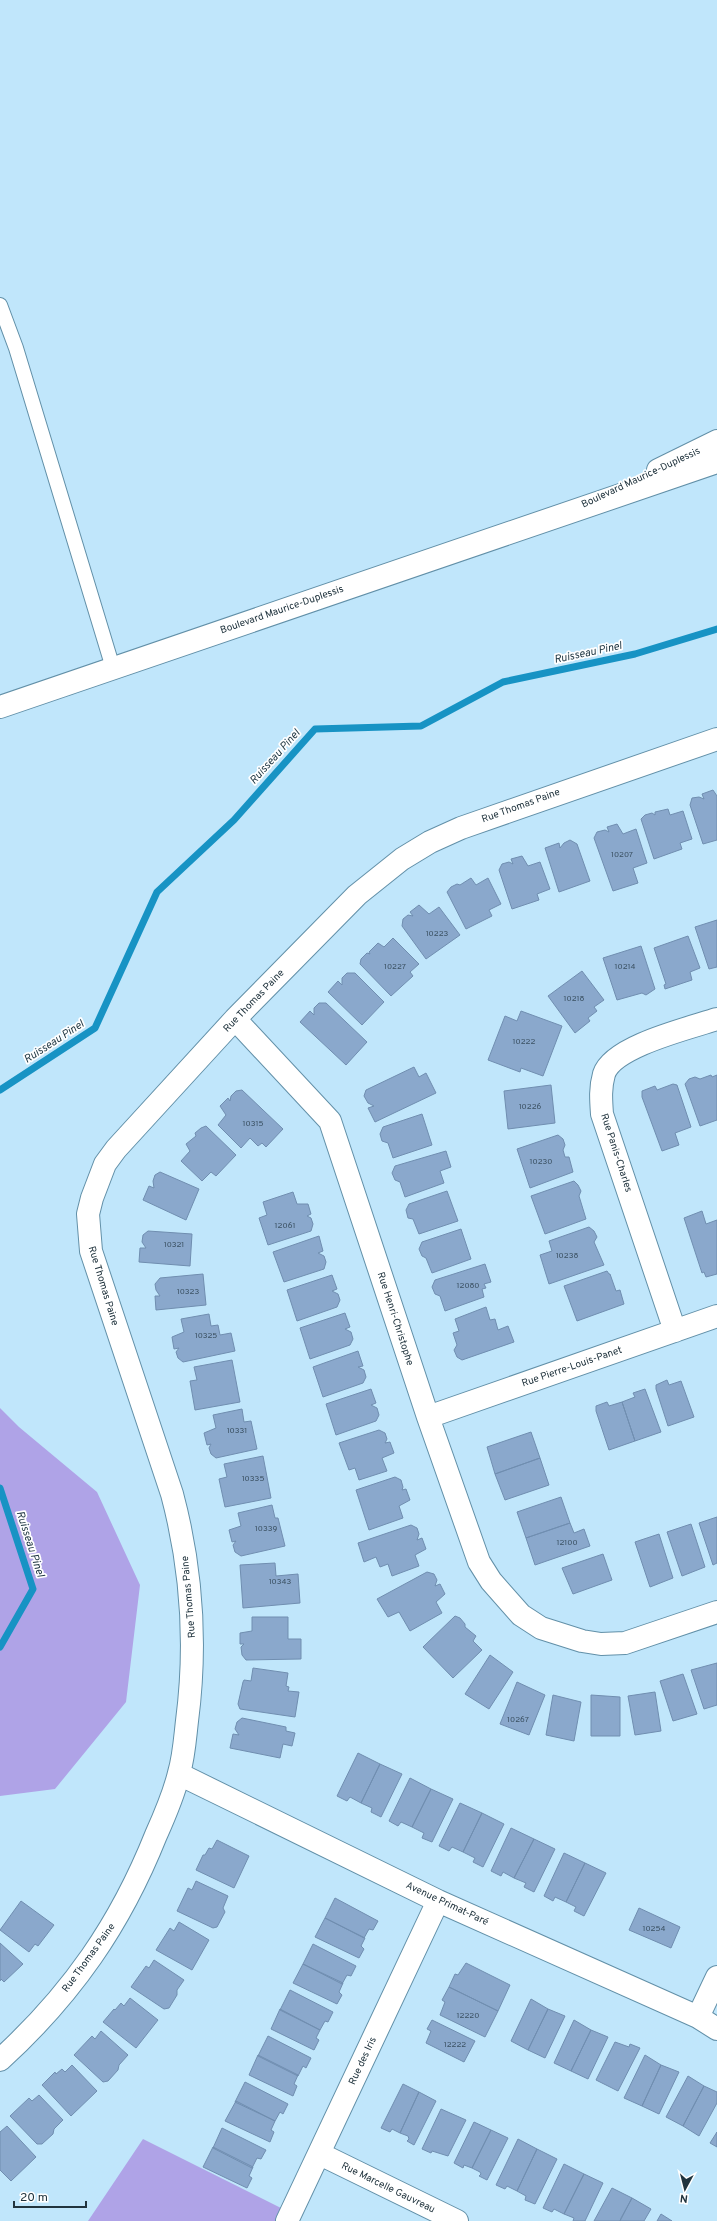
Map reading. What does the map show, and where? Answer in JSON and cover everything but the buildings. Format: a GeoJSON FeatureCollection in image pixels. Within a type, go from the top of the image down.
{"type":"FeatureCollection","features":[{"type":"Feature","properties":{"kind":"street","name":"Boulevard Maurice-Duplessis"},"geometry":{"type":"LineString","coordinates":[[565,514],[717,441]]}},
{"type":"Feature","properties":{"kind":"street","name":"Boulevard Maurice-Duplessis"},"geometry":{"type":"LineString","coordinates":[[0,707],[717,462]]}},
{"type":"Feature","properties":{"kind":"street","name":"Rue Thomas Paine"},"geometry":{"type":"LineString","coordinates":[[0,2060],[26,2036],[55,2004],[105,1939],[127,1902],[146,1862],[179,1774],[193,1664],[192,1616],[182,1530],[169,1486],[102,1289],[91,1251],[88,1214],[98,1180],[105,1164],[116,1149],[235,1019],[357,895],[402,859],[430,842],[522,805],[717,739]]}},
{"type":"Feature","properties":{"kind":"street","name":"Rue Henri-Christophe"},"geometry":{"type":"LineString","coordinates":[[235,1019],[330,1121],[428,1417],[479,1562],[491,1581],[516,1609],[541,1628],[582,1641],[602,1644],[625,1643],[717,1612]]}},
{"type":"Feature","properties":{"kind":"street","name":"Rue Panis-Charles"},"geometry":{"type":"LineString","coordinates":[[675,1331],[602,1114],[600,1093],[604,1073],[617,1057],[637,1045],[717,1019]]}},
{"type":"Feature","properties":{"kind":"street","name":"Rue Pierre-Louis-Panet"},"geometry":{"type":"LineString","coordinates":[[428,1417],[717,1316]]}},
{"type":"Feature","properties":{"kind":"street","name":"Avenue Primat-Paré"},"geometry":{"type":"LineString","coordinates":[[179,1774],[438,1901],[698,2017],[717,2029]]}},
{"type":"Feature","properties":{"kind":"street","name":"Rue des Iris"},"geometry":{"type":"LineString","coordinates":[[287,2221],[320,2154],[438,1901]]}},
{"type":"Feature","properties":{"kind":"street"},"geometry":{"type":"LineString","coordinates":[[698,2017],[717,1977]]}},
{"type":"Feature","properties":{"kind":"street","name":"Rue Marcelle Gauvreau"},"geometry":{"type":"LineString","coordinates":[[320,2154],[457,2221]]}},
{"type":"Feature","properties":{"kind":"lane"},"geometry":{"type":"LineString","coordinates":[[0,305],[16,348],[113,668]]}},
{"type":"Feature","properties":{"kind":"shaded area"},"geometry":{"type":"Polygon","coordinates":[[[0,1408],[19,1427],[97,1492],[140,1585],[126,1702],[55,1789],[0,1796],[0,1408]]]}},
{"type":"Feature","properties":{"kind":"shaded area"},"geometry":{"type":"Polygon","coordinates":[[[143,2139],[291,2213],[287,2221],[88,2221],[143,2139]]]}},
{"type":"Feature","properties":{"kind":"waterway","name":"Ruisseau Pinel"},"geometry":{"type":"LineString","coordinates":[[0,1090],[95,1028],[157,892],[234,820],[315,729],[421,726],[503,682],[635,654],[717,629]]}},
{"type":"Feature","properties":{"kind":"waterway","name":"Ruisseau Pinel"},"geometry":{"type":"LineString","coordinates":[[0,1488],[33,1589],[0,1647]]}}]}
